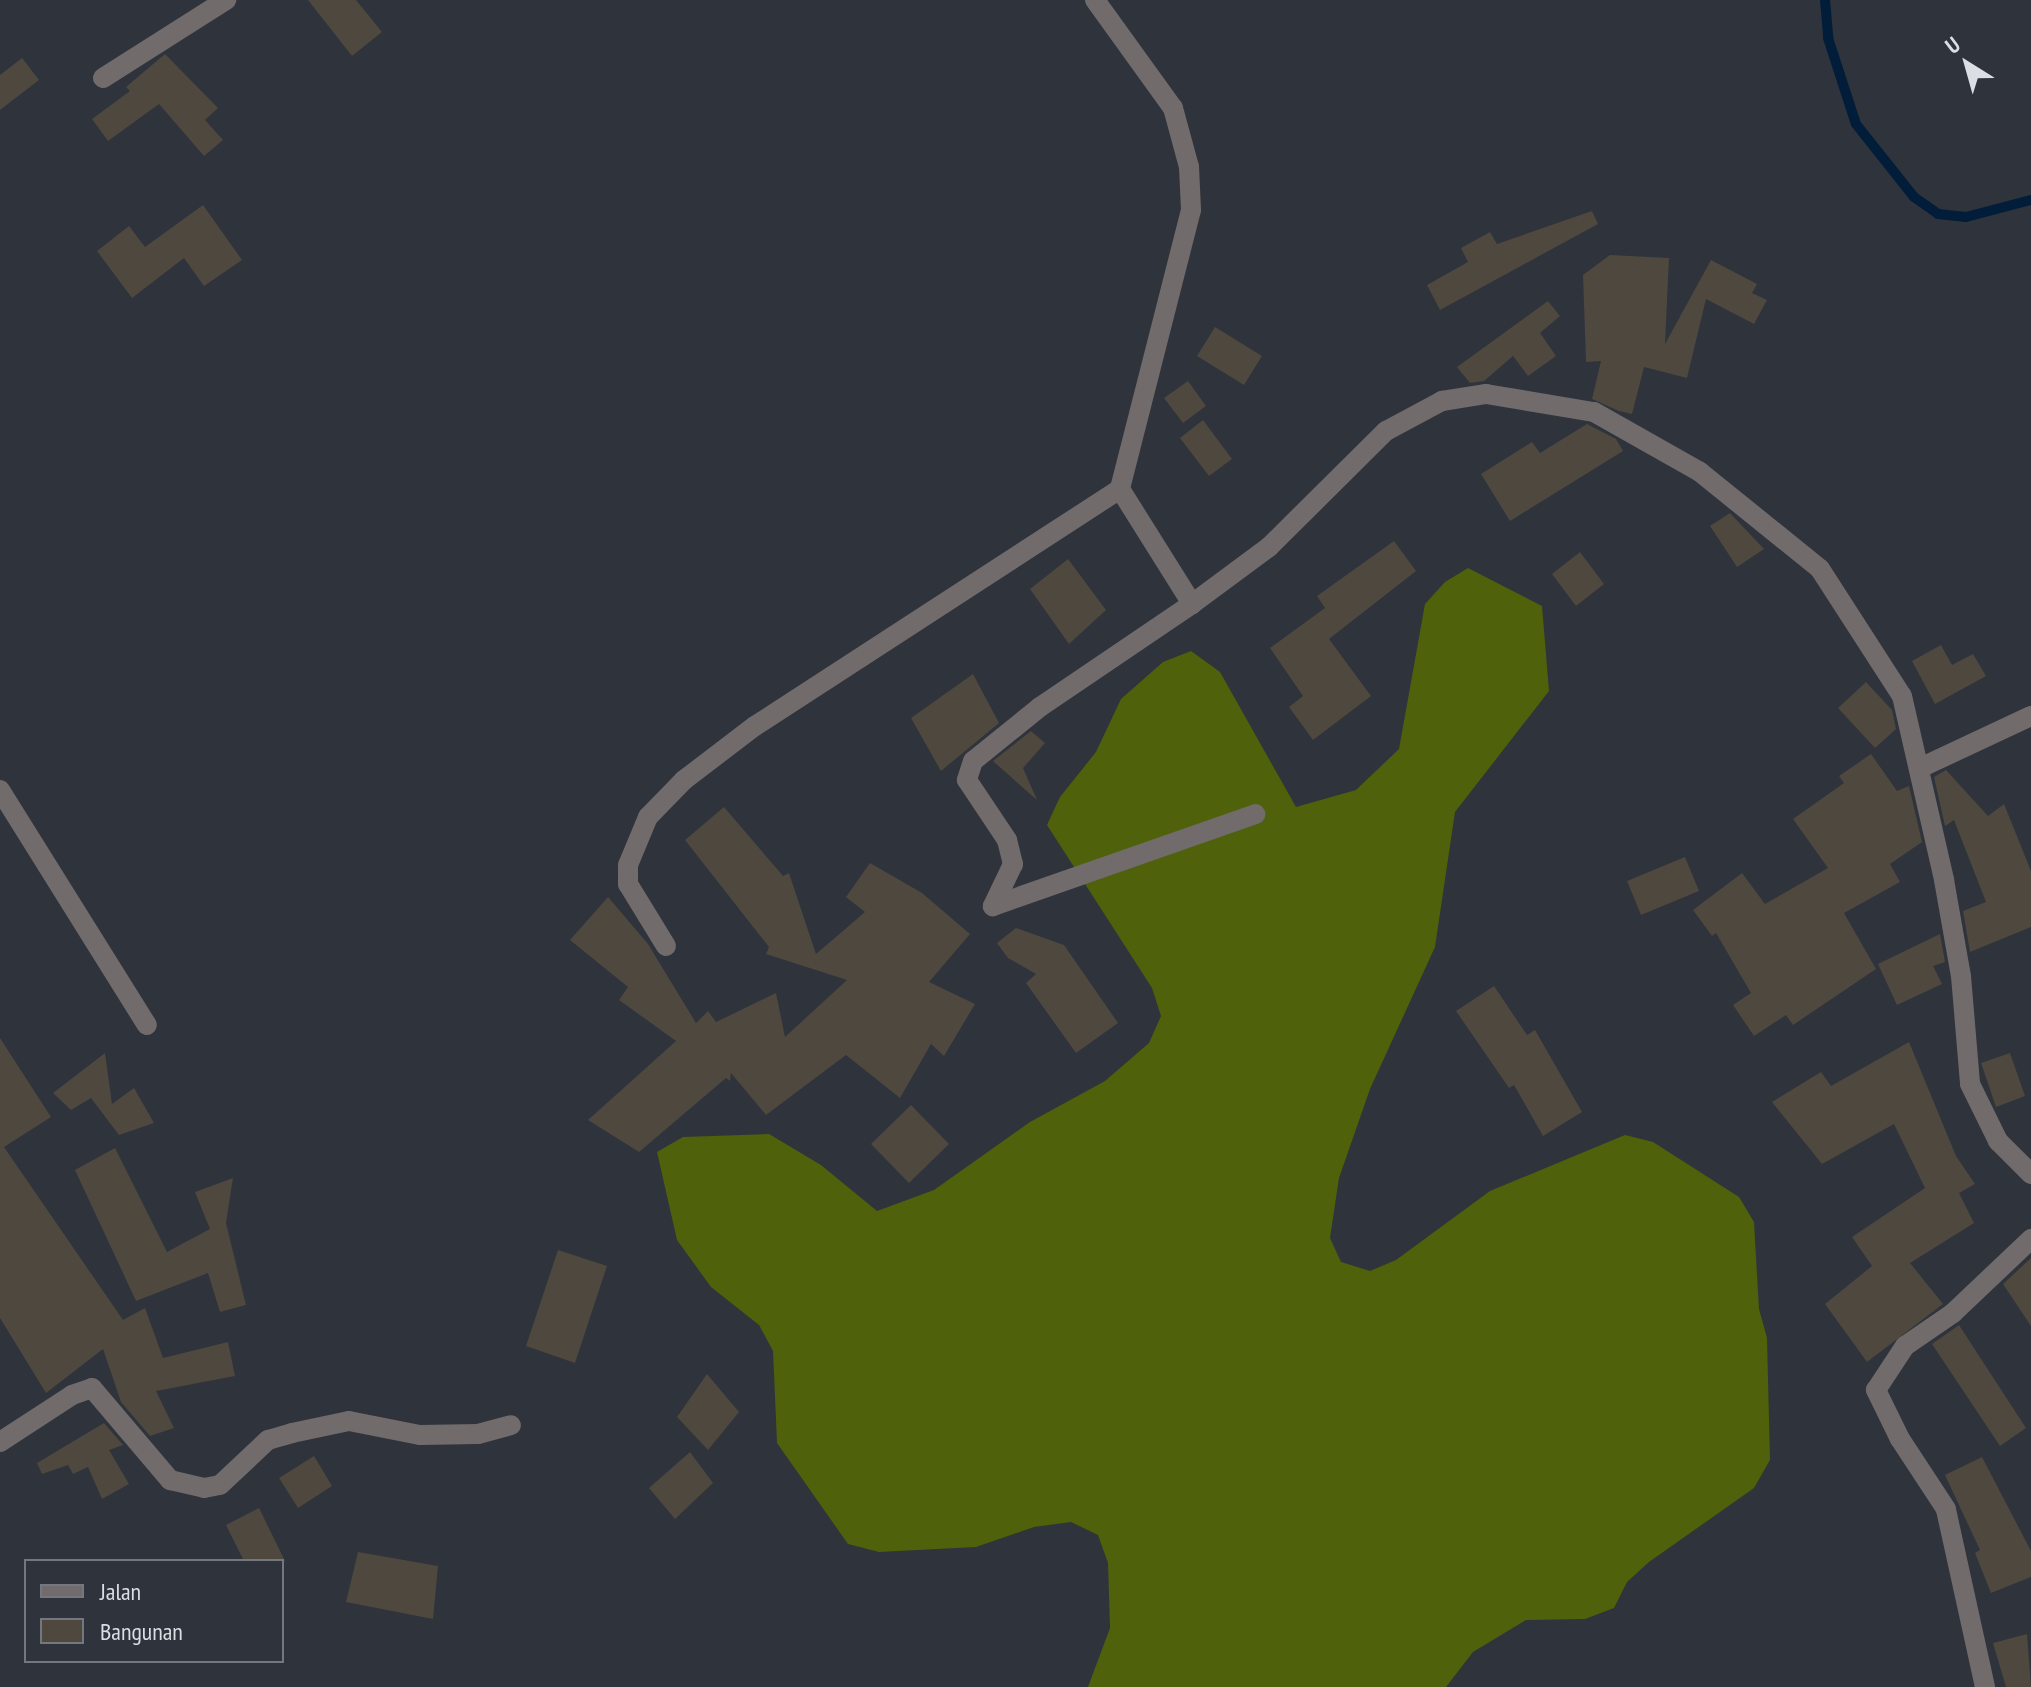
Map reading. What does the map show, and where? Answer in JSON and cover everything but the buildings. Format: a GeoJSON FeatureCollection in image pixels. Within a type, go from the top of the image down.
{"type":"FeatureCollection","features":[{"type":"Feature","properties":{"kind":"street"},"geometry":{"type":"LineString","coordinates":[[103,78],[226,0]]}},
{"type":"Feature","properties":{"kind":"street"},"geometry":{"type":"LineString","coordinates":[[666,946],[628,884],[628,865],[648,817],[684,780],[755,726],[1120,489],[1191,210],[1189,167],[1173,108],[1095,0]]}},
{"type":"Feature","properties":{"kind":"street"},"geometry":{"type":"LineString","coordinates":[[1255,814],[993,906],[1013,864],[1007,840],[967,780],[973,761],[1040,707],[1192,604],[1269,547],[1362,451],[1405,416],[1442,401],[1486,394],[1594,412],[1700,472],[1820,569],[1902,696],[1922,767],[1961,976],[1970,1084],[1998,1141],[2031,1174]]}},
{"type":"Feature","properties":{"kind":"street"},"geometry":{"type":"LineString","coordinates":[[1120,489],[1192,604]]}},
{"type":"Feature","properties":{"kind":"street"},"geometry":{"type":"LineString","coordinates":[[1922,767],[2031,716]]}},
{"type":"Feature","properties":{"kind":"street"},"geometry":{"type":"LineString","coordinates":[[0,790],[147,1025]]}},
{"type":"Feature","properties":{"kind":"street"},"geometry":{"type":"LineString","coordinates":[[1985,1687],[1946,1509],[1900,1439],[1876,1390],[1905,1346],[1953,1313],[2031,1239]]}},
{"type":"Feature","properties":{"kind":"street"},"geometry":{"type":"LineString","coordinates":[[0,1442],[72,1395],[92,1388],[170,1480],[204,1488],[220,1485],[268,1440],[349,1421],[420,1435],[478,1434],[511,1425]]}},
{"type":"Feature","properties":{"kind":"green space"},"geometry":{"type":"Polygon","coordinates":[[[1468,568],[1542,606],[1549,691],[1455,812],[1435,947],[1370,1089],[1339,1178],[1330,1238],[1341,1262],[1370,1271],[1396,1260],[1490,1191],[1625,1135],[1653,1142],[1739,1197],[1754,1222],[1759,1309],[1767,1338],[1770,1460],[1754,1488],[1649,1562],[1627,1582],[1614,1608],[1585,1619],[1526,1620],[1473,1652],[1446,1687],[1088,1687],[1110,1628],[1108,1563],[1098,1535],[1071,1522],[1034,1527],[976,1547],[879,1552],[848,1544],[777,1443],[773,1351],[759,1325],[711,1287],[677,1240],[657,1152],[683,1137],[769,1134],[821,1165],[877,1211],[934,1190],[1030,1122],[1105,1081],[1149,1043],[1161,1016],[1152,988],[1047,825],[1060,797],[1096,752],[1121,699],[1163,662],[1191,651],[1220,672],[1296,807],[1356,790],[1399,749],[1425,604],[1445,582],[1468,568]]]}},
{"type":"Feature","properties":{"kind":"waterway"},"geometry":{"type":"LineString","coordinates":[[1825,0],[1828,38],[1856,124],[1914,197],[1938,214],[1966,217],[2031,200]]}}]}
